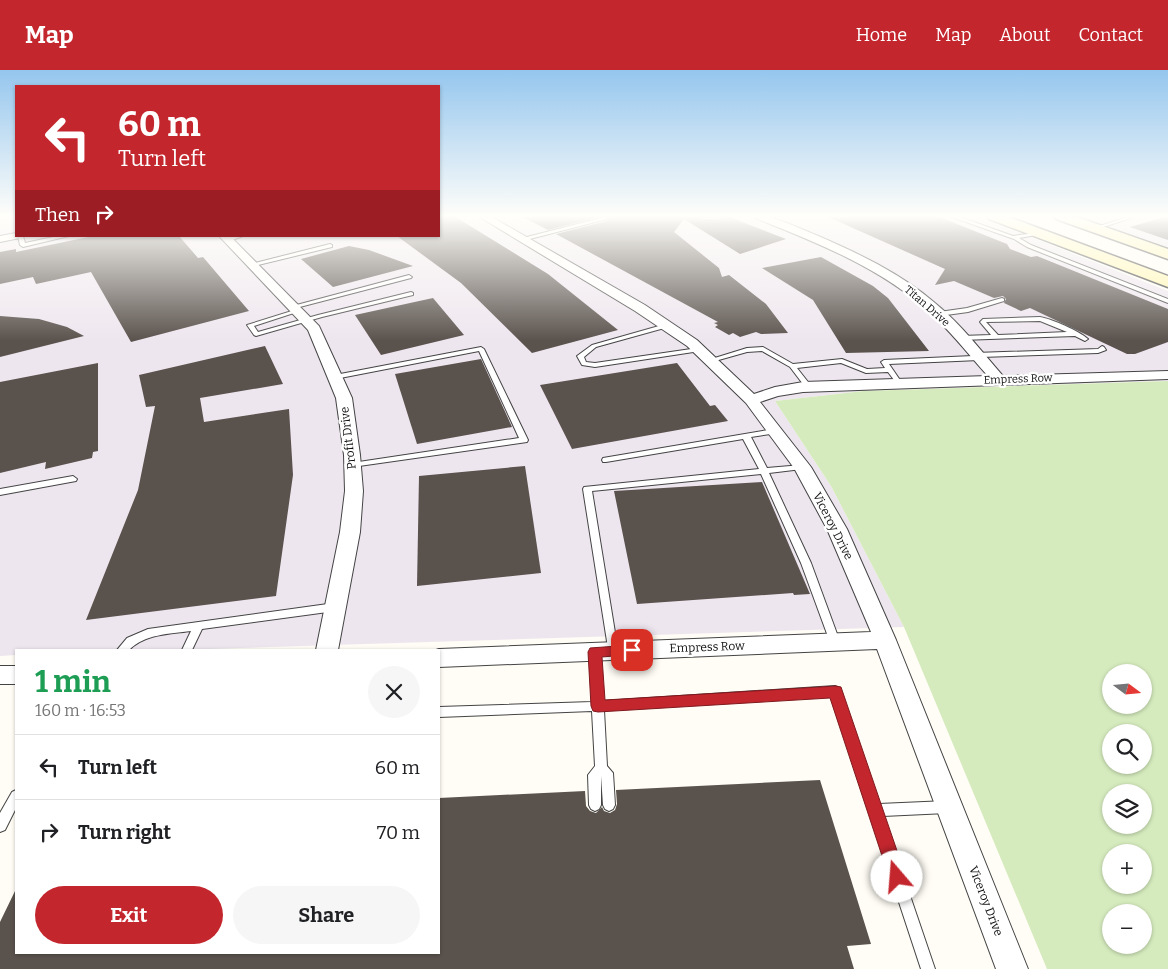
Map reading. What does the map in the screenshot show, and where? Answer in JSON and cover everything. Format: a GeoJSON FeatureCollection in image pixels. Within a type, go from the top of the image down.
{"type":"FeatureCollection","features":[{"type":"Feature","properties":{"kind":"main road"},"geometry":{"type":"LineString","coordinates":[[1105,258],[1168,282]]}},
{"type":"Feature","properties":{"kind":"street","name":"Profit Drive"},"geometry":{"type":"LineString","coordinates":[[245,258],[314,329],[344,398],[354,491],[350,532],[327,649]]}},
{"type":"Feature","properties":{"kind":"street","name":"Viceroy Drive"},"geometry":{"type":"LineString","coordinates":[[554,258],[640,308],[698,350],[751,400],[802,467],[837,529],[885,640],[1012,969]]}},
{"type":"Feature","properties":{"kind":"street","name":"Titan Drive"},"geometry":{"type":"LineString","coordinates":[[856,258],[884,272],[911,290],[939,314],[998,379]]}},
{"type":"Feature","properties":{"kind":"street","name":"Empress Row"},"geometry":{"type":"LineString","coordinates":[[751,400],[775,392],[808,387],[1168,374]]}},
{"type":"Feature","properties":{"kind":"street","name":"Empress Row"},"geometry":{"type":"LineString","coordinates":[[440,658],[885,640]]}},
{"type":"Feature","properties":{"kind":"street"},"geometry":{"type":"LineString","coordinates":[[0,675],[15,674]]}},
{"type":"Feature","properties":{"kind":"lane"},"geometry":{"type":"LineString","coordinates":[[250,265],[280,258]]}},
{"type":"Feature","properties":{"kind":"lane"},"geometry":{"type":"LineString","coordinates":[[1060,258],[1168,300]]}},
{"type":"Feature","properties":{"kind":"lane"},"geometry":{"type":"LineString","coordinates":[[409,277],[298,313],[250,324],[256,334],[298,313],[320,316],[411,294]]}},
{"type":"Feature","properties":{"kind":"lane"},"geometry":{"type":"LineString","coordinates":[[939,314],[968,310],[1002,300]]}},
{"type":"Feature","properties":{"kind":"lane"},"geometry":{"type":"LineString","coordinates":[[996,337],[983,322],[986,320],[1046,320],[1085,339]]}},
{"type":"Feature","properties":{"kind":"lane"},"geometry":{"type":"LineString","coordinates":[[666,326],[594,346],[580,356],[584,364],[595,365],[698,350]]}},
{"type":"Feature","properties":{"kind":"lane"},"geometry":{"type":"LineString","coordinates":[[961,338],[1076,334]]}},
{"type":"Feature","properties":{"kind":"lane"},"geometry":{"type":"LineString","coordinates":[[899,383],[884,362],[1098,351],[1103,350],[1102,348]]}},
{"type":"Feature","properties":{"kind":"lane"},"geometry":{"type":"LineString","coordinates":[[335,377],[481,349],[524,440],[352,465]]}},
{"type":"Feature","properties":{"kind":"lane"},"geometry":{"type":"LineString","coordinates":[[708,361],[747,350],[763,349],[792,366],[808,387]]}},
{"type":"Feature","properties":{"kind":"lane"},"geometry":{"type":"LineString","coordinates":[[792,366],[842,361],[866,371],[889,370]]}},
{"type":"Feature","properties":{"kind":"lane"},"geometry":{"type":"LineString","coordinates":[[606,460],[774,431]]}},
{"type":"Feature","properties":{"kind":"lane"},"geometry":{"type":"LineString","coordinates":[[746,436],[765,470],[820,598],[835,642]]}},
{"type":"Feature","properties":{"kind":"lane"},"geometry":{"type":"LineString","coordinates":[[596,805],[594,775],[601,768],[598,706],[604,651],[587,489],[802,467]]}},
{"type":"Feature","properties":{"kind":"lane"},"geometry":{"type":"LineString","coordinates":[[0,492],[74,479]]}},
{"type":"Feature","properties":{"kind":"lane"},"geometry":{"type":"LineString","coordinates":[[123,649],[131,641],[148,633],[335,608]]}},
{"type":"Feature","properties":{"kind":"lane"},"geometry":{"type":"LineString","coordinates":[[187,649],[198,626]]}},
{"type":"Feature","properties":{"kind":"lane"},"geometry":{"type":"LineString","coordinates":[[440,712],[598,706],[836,692],[928,969]]}},
{"type":"Feature","properties":{"kind":"lane"},"geometry":{"type":"LineString","coordinates":[[601,768],[607,772],[609,805]]}},
{"type":"Feature","properties":{"kind":"lane"},"geometry":{"type":"LineString","coordinates":[[0,826],[15,798]]}},
{"type":"Feature","properties":{"kind":"lane"},"geometry":{"type":"LineString","coordinates":[[875,810],[949,807]]}},
{"type":"Feature","properties":{"kind":"shaded area"},"geometry":{"type":"Polygon","coordinates":[[[0,258],[1084,258],[1168,291],[1168,381],[864,391],[775,401],[831,486],[904,627],[210,649],[15,649],[15,655],[0,656],[0,258]]]}},
{"type":"Feature","properties":{"kind":"green space"},"geometry":{"type":"Polygon","coordinates":[[[1168,381],[1168,969],[1047,969],[904,627],[831,486],[775,401],[864,391],[1168,381]]]}},
{"type":"Feature","properties":{"kind":"building"},"geometry":{"type":"Polygon","coordinates":[[[0,258],[204,258],[249,311],[131,342],[91,272],[36,284],[33,277],[0,284],[0,258]]]}},
{"type":"Feature","properties":{"kind":"building"},"geometry":{"type":"Polygon","coordinates":[[[391,258],[413,266],[333,287],[301,259],[391,258]]]}},
{"type":"Feature","properties":{"kind":"building"},"geometry":{"type":"Polygon","coordinates":[[[427,258],[522,258],[548,274],[618,330],[532,353],[461,283],[427,258]]]}},
{"type":"Feature","properties":{"kind":"building"},"geometry":{"type":"Polygon","coordinates":[[[600,258],[706,258],[719,268],[722,277],[729,275],[766,304],[788,333],[761,334],[756,332],[740,337],[733,333],[729,335],[715,327],[718,325],[714,323],[718,322],[600,258]]]}},
{"type":"Feature","properties":{"kind":"building"},"geometry":{"type":"Polygon","coordinates":[[[823,258],[873,286],[888,298],[929,351],[846,353],[813,300],[762,268],[823,258]]]}},
{"type":"Feature","properties":{"kind":"building"},"geometry":{"type":"Polygon","coordinates":[[[920,258],[1042,258],[1168,309],[1168,342],[1135,354],[1127,354],[1030,308],[1021,311],[1004,303],[1006,299],[1003,296],[994,298],[954,281],[935,285],[945,269],[920,258]]]}},
{"type":"Feature","properties":{"kind":"building"},"geometry":{"type":"Polygon","coordinates":[[[433,298],[464,335],[381,355],[355,315],[433,298]]]}},
{"type":"Feature","properties":{"kind":"building"},"geometry":{"type":"Polygon","coordinates":[[[0,316],[39,319],[67,327],[84,336],[0,357],[0,316]]]}},
{"type":"Feature","properties":{"kind":"building"},"geometry":{"type":"Polygon","coordinates":[[[265,346],[283,384],[200,398],[204,422],[289,409],[293,475],[276,596],[86,620],[138,490],[155,406],[146,407],[139,375],[265,346]]]}},
{"type":"Feature","properties":{"kind":"building"},"geometry":{"type":"Polygon","coordinates":[[[481,359],[512,427],[417,444],[395,374],[481,359]]]}},
{"type":"Feature","properties":{"kind":"building"},"geometry":{"type":"Polygon","coordinates":[[[98,363],[98,451],[93,452],[92,458],[45,469],[46,462],[0,473],[0,382],[98,363]]]}},
{"type":"Feature","properties":{"kind":"building"},"geometry":{"type":"Polygon","coordinates":[[[677,363],[710,406],[715,405],[728,421],[572,449],[540,385],[677,363]]]}},
{"type":"Feature","properties":{"kind":"building"},"geometry":{"type":"Polygon","coordinates":[[[525,466],[541,573],[417,586],[419,476],[525,466]]]}},
{"type":"Feature","properties":{"kind":"building"},"geometry":{"type":"Polygon","coordinates":[[[762,482],[810,594],[794,595],[793,593],[637,604],[614,491],[762,482]]]}},
{"type":"Feature","properties":{"kind":"building"},"geometry":{"type":"Polygon","coordinates":[[[820,780],[871,944],[847,946],[854,969],[0,969],[0,922],[15,891],[15,954],[440,954],[440,798],[585,791],[586,806],[590,811],[596,813],[602,807],[604,811],[610,813],[615,810],[617,804],[616,790],[820,780]]]}},
{"type":"Feature","properties":{"kind":"route"},"geometry":{"type":"LineString","coordinates":[[632,650],[595,652],[598,706],[836,692],[897,877]]}}]}
